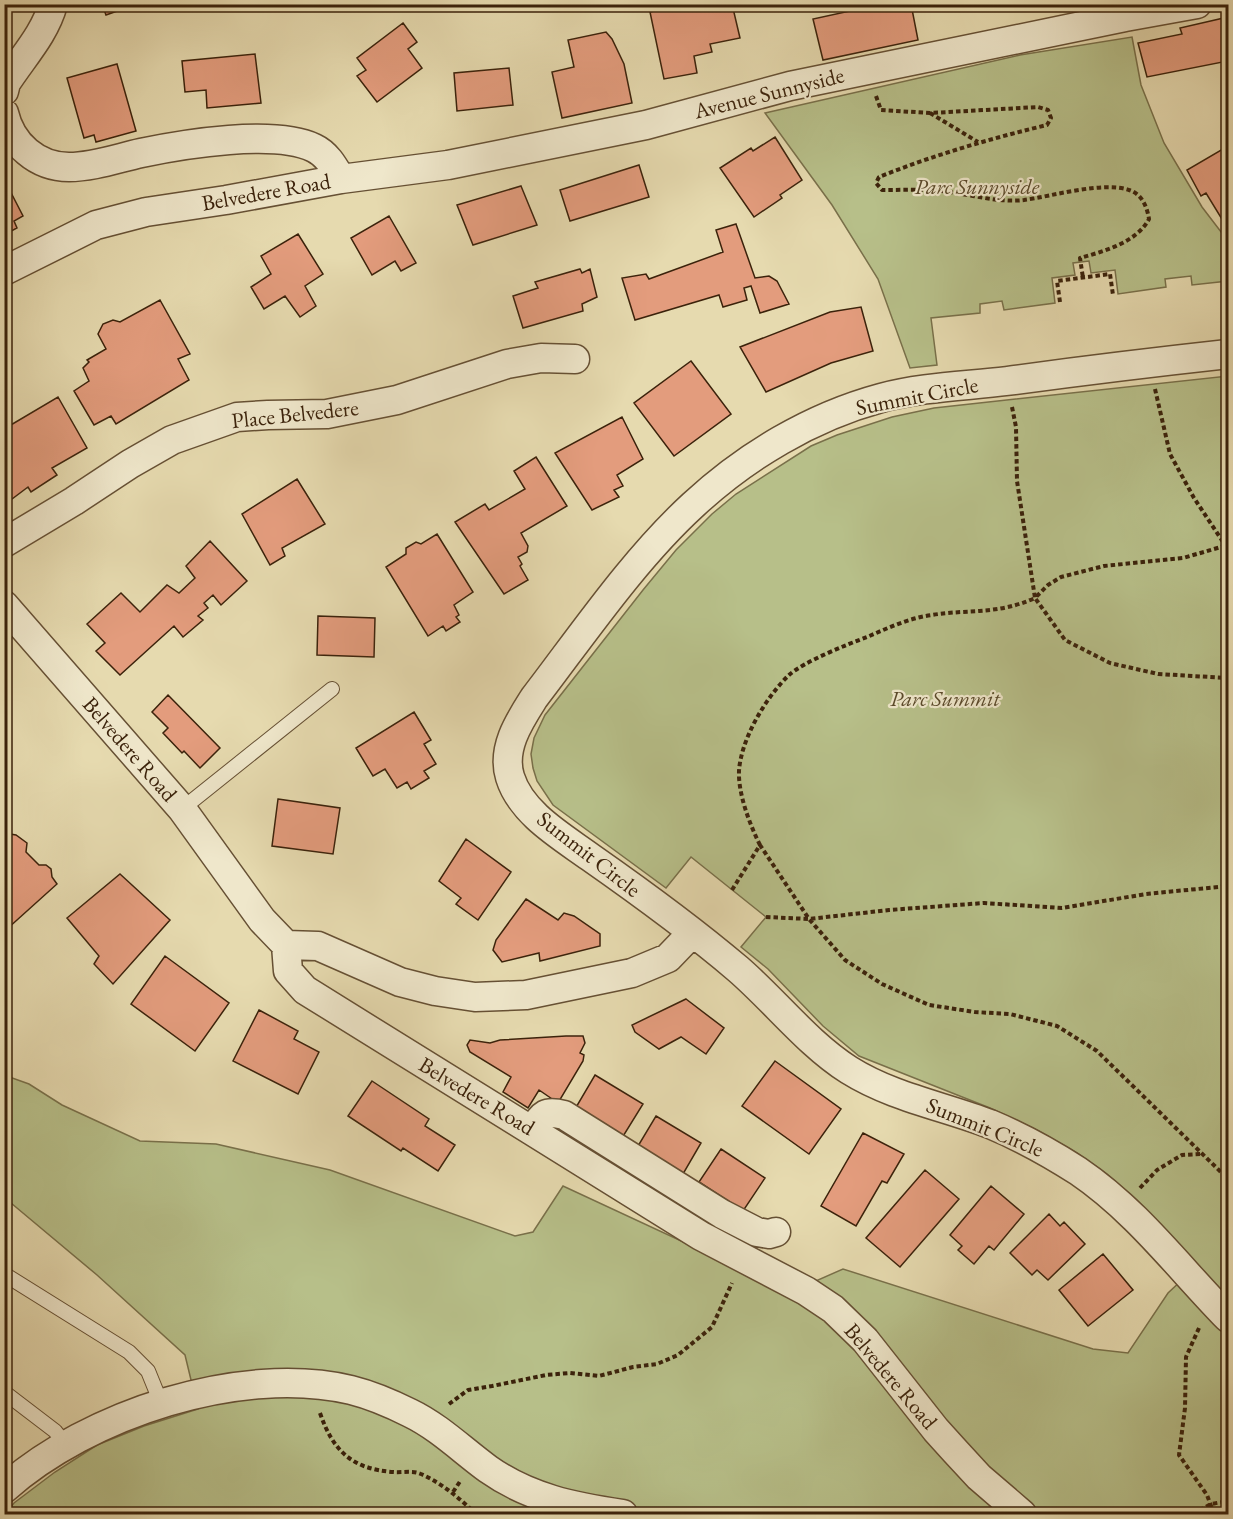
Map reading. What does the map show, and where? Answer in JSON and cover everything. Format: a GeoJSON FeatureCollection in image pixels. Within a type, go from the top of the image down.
{"type":"FeatureCollection","features":[{"type":"Feature","properties":{"kind":"street"},"geometry":{"type":"LineString","coordinates":[[4,91],[6,83],[39,35],[53,4]]}},
{"type":"Feature","properties":{"kind":"street","name":"Avenue Sunnyside"},"geometry":{"type":"LineString","coordinates":[[341,179],[448,165],[623,129],[790,86],[1197,4]]}},
{"type":"Feature","properties":{"kind":"street","name":"Belvedere Road"},"geometry":{"type":"LineString","coordinates":[[4,113],[18,144],[31,156],[50,164],[69,167],[192,144],[270,139],[315,148],[328,159],[341,179],[146,212],[96,225],[4,271]]}},
{"type":"Feature","properties":{"kind":"street","name":"Summit Circle"},"geometry":{"type":"LineString","coordinates":[[1223,1312],[1126,1209],[1105,1190],[1054,1156],[1032,1143],[989,1124],[885,1088],[849,1070],[826,1053],[738,970],[692,933],[551,829],[522,800],[509,776],[509,749],[517,724],[534,698],[666,531],[725,477],[807,426],[844,410],[883,398],[1076,371],[1228,354]]}},
{"type":"Feature","properties":{"kind":"street","name":"Place Belvedere"},"geometry":{"type":"LineString","coordinates":[[4,543],[172,440],[237,417],[268,414],[327,414],[397,399],[507,364],[542,358],[575,359]]}},
{"type":"Feature","properties":{"kind":"street","name":"Belvedere Road"},"geometry":{"type":"LineString","coordinates":[[4,605],[182,810],[262,920],[286,945],[288,970],[305,990],[701,1236],[806,1291],[833,1310],[865,1340],[955,1452],[1022,1515]]}},
{"type":"Feature","properties":{"kind":"street"},"geometry":{"type":"LineString","coordinates":[[286,945],[318,946],[400,982],[435,991],[475,997],[526,995],[632,973],[668,958],[692,933]]}},
{"type":"Feature","properties":{"kind":"street"},"geometry":{"type":"LineString","coordinates":[[533,1130],[542,1116],[552,1112],[564,1115],[722,1214],[757,1232],[769,1234],[776,1232]]}},
{"type":"Feature","properties":{"kind":"street"},"geometry":{"type":"LineString","coordinates":[[4,1489],[38,1462],[66,1445],[111,1423],[161,1403],[236,1387],[269,1383],[309,1384],[351,1390],[413,1414],[489,1470],[541,1498],[572,1507],[623,1515]]}},
{"type":"Feature","properties":{"kind":"lane"},"geometry":{"type":"LineString","coordinates":[[182,810],[332,689]]}},
{"type":"Feature","properties":{"kind":"lane"},"geometry":{"type":"LineString","coordinates":[[4,1274],[129,1352],[148,1371],[161,1403]]}},
{"type":"Feature","properties":{"kind":"lane"},"geometry":{"type":"LineString","coordinates":[[4,1392],[55,1431],[66,1445]]}},
{"type":"Feature","properties":{"kind":"path"},"geometry":{"type":"LineString","coordinates":[[878,100],[881,110],[930,113],[1038,107],[1048,110],[1051,118],[1047,125],[932,156],[879,177],[876,183],[882,190],[940,191],[996,200],[1022,200],[1090,189],[1131,190],[1142,199],[1149,219],[1144,229],[1136,236],[1100,253],[1080,258],[1083,278]]}},
{"type":"Feature","properties":{"kind":"path"},"geometry":{"type":"LineString","coordinates":[[930,113],[978,142]]}},
{"type":"Feature","properties":{"kind":"path"},"geometry":{"type":"LineString","coordinates":[[1060,302],[1057,281],[1110,274],[1113,295]]}},
{"type":"Feature","properties":{"kind":"path"},"geometry":{"type":"LineString","coordinates":[[1154,385],[1170,454],[1194,498],[1227,545],[1228,563]]}},
{"type":"Feature","properties":{"kind":"path"},"geometry":{"type":"LineString","coordinates":[[1010,399],[1016,427],[1017,482],[1035,598],[1065,640],[1110,663],[1158,674],[1228,678]]}},
{"type":"Feature","properties":{"kind":"path"},"geometry":{"type":"LineString","coordinates":[[1227,545],[1183,558],[1104,566],[1061,577],[1048,585],[1035,598],[1016,606],[991,611],[916,618],[835,649],[791,674],[767,700],[747,739],[739,771],[744,803],[752,830],[760,845],[809,919],[845,960],[882,984],[930,1005],[975,1012],[1010,1014],[1057,1026],[1097,1051],[1228,1179]]}},
{"type":"Feature","properties":{"kind":"path"},"geometry":{"type":"LineString","coordinates":[[732,890],[760,845]]}},
{"type":"Feature","properties":{"kind":"path"},"geometry":{"type":"LineString","coordinates":[[766,917],[809,919],[984,903],[1062,908],[1156,893],[1228,886]]}},
{"type":"Feature","properties":{"kind":"path"},"geometry":{"type":"LineString","coordinates":[[1126,1209],[1135,1193],[1157,1170],[1182,1155],[1202,1154]]}},
{"type":"Feature","properties":{"kind":"path"},"geometry":{"type":"LineString","coordinates":[[432,1427],[450,1403],[468,1390],[546,1375],[570,1373],[599,1376],[633,1367],[657,1364],[678,1354],[712,1327],[743,1257]]}},
{"type":"Feature","properties":{"kind":"path"},"geometry":{"type":"LineString","coordinates":[[1214,1515],[1207,1495],[1179,1455],[1185,1408],[1186,1356],[1200,1326],[1223,1312]]}},
{"type":"Feature","properties":{"kind":"path"},"geometry":{"type":"LineString","coordinates":[[309,1384],[327,1434],[345,1456],[366,1467],[392,1472],[418,1473],[453,1492],[476,1515]]}},
{"type":"Feature","properties":{"kind":"path"},"geometry":{"type":"LineString","coordinates":[[1193,1515],[1211,1504],[1228,1501]]}},
{"type":"Feature","properties":{"kind":"green space","name":"Parc Sunnyside"},"geometry":{"type":"Polygon","coordinates":[[[1132,37],[1141,85],[1164,143],[1202,207],[1228,241],[1228,281],[1192,285],[1191,276],[1165,279],[1166,287],[1118,294],[1115,270],[1091,273],[1089,261],[1073,263],[1075,275],[1052,278],[1055,303],[1004,310],[1002,301],[980,304],[980,313],[931,318],[937,365],[910,368],[878,279],[832,205],[765,113],[1020,55],[1132,37]]]}},
{"type":"Feature","properties":{"kind":"green space","name":"Parc Summit"},"geometry":{"type":"Polygon","coordinates":[[[1228,376],[1228,1514],[5,1514],[14,1503],[55,1472],[97,1445],[144,1426],[198,1409],[185,1355],[97,1275],[5,1198],[4,1075],[29,1084],[62,1105],[140,1141],[216,1144],[330,1170],[515,1236],[533,1232],[563,1186],[791,1292],[843,1269],[1093,1349],[1128,1353],[1168,1293],[1198,1265],[1137,1200],[1107,1174],[1077,1153],[1037,1130],[990,1108],[859,1056],[823,1026],[768,969],[741,947],[766,917],[691,857],[666,888],[553,805],[537,781],[531,754],[534,738],[545,715],[676,550],[736,494],[811,446],[892,417],[934,408],[1228,376]]]}},
{"type":"Feature","properties":{"kind":"building"},"geometry":{"type":"Polygon","coordinates":[[[102,4],[137,4],[106,15],[102,4]]]}},
{"type":"Feature","properties":{"kind":"building"},"geometry":{"type":"Polygon","coordinates":[[[681,4],[732,4],[740,38],[710,44],[712,52],[694,56],[697,73],[664,79],[650,12],[681,4]]]}},
{"type":"Feature","properties":{"kind":"building"},"geometry":{"type":"Polygon","coordinates":[[[882,4],[911,4],[918,40],[823,60],[813,19],[882,4]]]}},
{"type":"Feature","properties":{"kind":"building"},"geometry":{"type":"Polygon","coordinates":[[[1228,17],[1228,61],[1147,77],[1138,43],[1182,34],[1180,28],[1228,17]]]}},
{"type":"Feature","properties":{"kind":"building"},"geometry":{"type":"Polygon","coordinates":[[[403,23],[417,42],[408,49],[422,68],[377,102],[357,76],[366,70],[357,58],[403,23]]]}},
{"type":"Feature","properties":{"kind":"building"},"geometry":{"type":"Polygon","coordinates":[[[606,32],[624,64],[632,103],[562,118],[552,72],[574,67],[568,40],[606,32]]]}},
{"type":"Feature","properties":{"kind":"building"},"geometry":{"type":"Polygon","coordinates":[[[255,54],[261,103],[207,108],[206,90],[185,92],[182,61],[255,54]]]}},
{"type":"Feature","properties":{"kind":"building"},"geometry":{"type":"Polygon","coordinates":[[[117,64],[136,131],[96,142],[94,135],[84,138],[67,78],[117,64]]]}},
{"type":"Feature","properties":{"kind":"building"},"geometry":{"type":"Polygon","coordinates":[[[509,68],[513,105],[457,111],[454,73],[509,68]]]}},
{"type":"Feature","properties":{"kind":"building"},"geometry":{"type":"Polygon","coordinates":[[[775,137],[802,180],[780,195],[782,198],[754,217],[720,168],[751,148],[753,151],[775,137]]]}},
{"type":"Feature","properties":{"kind":"building"},"geometry":{"type":"Polygon","coordinates":[[[1228,146],[1228,229],[1206,193],[1201,196],[1187,170],[1228,146]]]}},
{"type":"Feature","properties":{"kind":"building"},"geometry":{"type":"Polygon","coordinates":[[[639,165],[649,197],[570,221],[560,190],[639,165]]]}},
{"type":"Feature","properties":{"kind":"building"},"geometry":{"type":"Polygon","coordinates":[[[6,183],[23,216],[14,221],[17,228],[4,235],[4,184],[6,183]]]}},
{"type":"Feature","properties":{"kind":"building"},"geometry":{"type":"Polygon","coordinates":[[[521,186],[537,225],[473,245],[457,205],[521,186]]]}},
{"type":"Feature","properties":{"kind":"building"},"geometry":{"type":"Polygon","coordinates":[[[389,216],[416,263],[401,271],[395,261],[372,275],[351,238],[389,216]]]}},
{"type":"Feature","properties":{"kind":"building"},"geometry":{"type":"Polygon","coordinates":[[[736,224],[755,278],[769,276],[777,281],[789,304],[760,313],[751,286],[744,288],[747,300],[723,307],[719,295],[635,320],[622,278],[646,274],[649,279],[723,252],[716,230],[736,224]]]}},
{"type":"Feature","properties":{"kind":"building"},"geometry":{"type":"Polygon","coordinates":[[[298,234],[323,274],[305,286],[316,306],[300,317],[285,296],[264,309],[251,287],[271,274],[261,256],[298,234]]]}},
{"type":"Feature","properties":{"kind":"building"},"geometry":{"type":"Polygon","coordinates":[[[580,269],[582,273],[590,269],[597,297],[582,304],[583,311],[523,328],[513,296],[538,288],[535,282],[580,269]]]}},
{"type":"Feature","properties":{"kind":"building"},"geometry":{"type":"Polygon","coordinates":[[[160,300],[190,354],[178,359],[189,380],[116,424],[111,416],[94,425],[74,391],[89,381],[83,368],[89,362],[87,360],[106,349],[98,334],[103,324],[113,320],[120,322],[160,300]]]}},
{"type":"Feature","properties":{"kind":"building"},"geometry":{"type":"Polygon","coordinates":[[[861,307],[873,351],[831,363],[766,392],[740,347],[830,312],[861,307]]]}},
{"type":"Feature","properties":{"kind":"building"},"geometry":{"type":"Polygon","coordinates":[[[691,361],[731,414],[674,456],[634,403],[691,361]]]}},
{"type":"Feature","properties":{"kind":"building"},"geometry":{"type":"Polygon","coordinates":[[[58,397],[87,448],[52,468],[57,475],[31,492],[28,487],[12,499],[4,489],[4,429],[58,397]]]}},
{"type":"Feature","properties":{"kind":"building"},"geometry":{"type":"Polygon","coordinates":[[[622,417],[643,459],[617,475],[623,486],[614,490],[619,497],[592,510],[555,453],[622,417]]]}},
{"type":"Feature","properties":{"kind":"building"},"geometry":{"type":"Polygon","coordinates":[[[536,457],[567,506],[521,533],[528,546],[527,552],[518,557],[528,580],[504,594],[455,522],[485,504],[489,510],[525,489],[514,471],[536,457]]]}},
{"type":"Feature","properties":{"kind":"building"},"geometry":{"type":"Polygon","coordinates":[[[297,479],[325,524],[282,548],[285,556],[270,565],[242,514],[297,479]]]}},
{"type":"Feature","properties":{"kind":"building"},"geometry":{"type":"Polygon","coordinates":[[[437,534],[473,592],[454,605],[459,615],[456,617],[460,622],[446,631],[443,626],[428,636],[386,567],[406,554],[406,548],[416,542],[421,544],[437,534]]]}},
{"type":"Feature","properties":{"kind":"building"},"geometry":{"type":"Polygon","coordinates":[[[210,541],[247,581],[221,605],[213,595],[204,603],[208,608],[198,616],[203,620],[183,637],[174,626],[120,675],[96,651],[105,643],[87,624],[121,593],[140,612],[167,585],[179,593],[195,578],[186,566],[210,541]]]}},
{"type":"Feature","properties":{"kind":"building"},"geometry":{"type":"Polygon","coordinates":[[[318,616],[375,618],[374,657],[317,655],[318,616]]]}},
{"type":"Feature","properties":{"kind":"building"},"geometry":{"type":"Polygon","coordinates":[[[168,695],[220,748],[200,768],[163,733],[168,728],[152,712],[168,695]]]}},
{"type":"Feature","properties":{"kind":"building"},"geometry":{"type":"Polygon","coordinates":[[[414,712],[431,740],[424,744],[436,764],[424,771],[429,778],[411,789],[407,782],[397,788],[385,769],[373,776],[356,748],[414,712]]]}},
{"type":"Feature","properties":{"kind":"building"},"geometry":{"type":"Polygon","coordinates":[[[278,799],[340,808],[333,854],[272,846],[278,799]]]}},
{"type":"Feature","properties":{"kind":"building"},"geometry":{"type":"Polygon","coordinates":[[[4,833],[16,835],[27,843],[26,852],[39,865],[46,865],[51,869],[52,877],[57,884],[7,929],[4,926],[4,833]]]}},
{"type":"Feature","properties":{"kind":"building"},"geometry":{"type":"Polygon","coordinates":[[[466,839],[511,872],[478,920],[456,904],[461,898],[439,881],[466,839]]]}},
{"type":"Feature","properties":{"kind":"building"},"geometry":{"type":"Polygon","coordinates":[[[120,874],[170,920],[113,984],[94,964],[99,956],[67,918],[120,874]]]}},
{"type":"Feature","properties":{"kind":"building"},"geometry":{"type":"Polygon","coordinates":[[[526,899],[558,920],[564,913],[574,916],[600,934],[600,946],[540,961],[539,953],[502,962],[493,950],[496,940],[526,899]]]}},
{"type":"Feature","properties":{"kind":"building"},"geometry":{"type":"Polygon","coordinates":[[[165,956],[229,1003],[195,1051],[131,1004],[165,956]]]}},
{"type":"Feature","properties":{"kind":"building"},"geometry":{"type":"Polygon","coordinates":[[[686,999],[724,1028],[706,1054],[681,1037],[659,1049],[635,1032],[632,1025],[686,999]]]}},
{"type":"Feature","properties":{"kind":"building"},"geometry":{"type":"Polygon","coordinates":[[[259,1010],[298,1031],[294,1039],[319,1052],[298,1094],[233,1061],[259,1010]]]}},
{"type":"Feature","properties":{"kind":"building"},"geometry":{"type":"Polygon","coordinates":[[[583,1036],[585,1043],[580,1053],[584,1055],[583,1061],[558,1103],[539,1090],[528,1108],[503,1092],[511,1077],[470,1052],[467,1045],[470,1040],[490,1043],[500,1040],[583,1036]]]}},
{"type":"Feature","properties":{"kind":"building"},"geometry":{"type":"Polygon","coordinates":[[[775,1061],[841,1109],[809,1154],[742,1106],[775,1061]]]}},
{"type":"Feature","properties":{"kind":"building"},"geometry":{"type":"Polygon","coordinates":[[[595,1075],[643,1104],[622,1138],[575,1109],[595,1075]]]}},
{"type":"Feature","properties":{"kind":"building"},"geometry":{"type":"Polygon","coordinates":[[[372,1081],[429,1119],[425,1126],[455,1145],[438,1171],[403,1148],[401,1151],[348,1116],[372,1081]]]}},
{"type":"Feature","properties":{"kind":"building"},"geometry":{"type":"Polygon","coordinates":[[[656,1116],[701,1143],[683,1174],[638,1146],[656,1116]]]}},
{"type":"Feature","properties":{"kind":"building"},"geometry":{"type":"Polygon","coordinates":[[[863,1133],[904,1154],[887,1183],[882,1181],[856,1226],[821,1206],[863,1133]]]}},
{"type":"Feature","properties":{"kind":"building"},"geometry":{"type":"Polygon","coordinates":[[[721,1149],[765,1178],[743,1211],[699,1182],[721,1149]]]}},
{"type":"Feature","properties":{"kind":"building"},"geometry":{"type":"Polygon","coordinates":[[[925,1170],[959,1199],[900,1267],[866,1238],[925,1170]]]}},
{"type":"Feature","properties":{"kind":"building"},"geometry":{"type":"Polygon","coordinates":[[[991,1186],[1024,1214],[994,1250],[989,1246],[974,1264],[958,1250],[962,1246],[950,1235],[991,1186]]]}},
{"type":"Feature","properties":{"kind":"building"},"geometry":{"type":"Polygon","coordinates":[[[1049,1214],[1060,1226],[1064,1222],[1085,1244],[1048,1280],[1037,1270],[1032,1275],[1010,1253],[1049,1214]]]}},
{"type":"Feature","properties":{"kind":"building"},"geometry":{"type":"Polygon","coordinates":[[[1103,1254],[1133,1290],[1088,1326],[1059,1290],[1103,1254]]]}}]}
